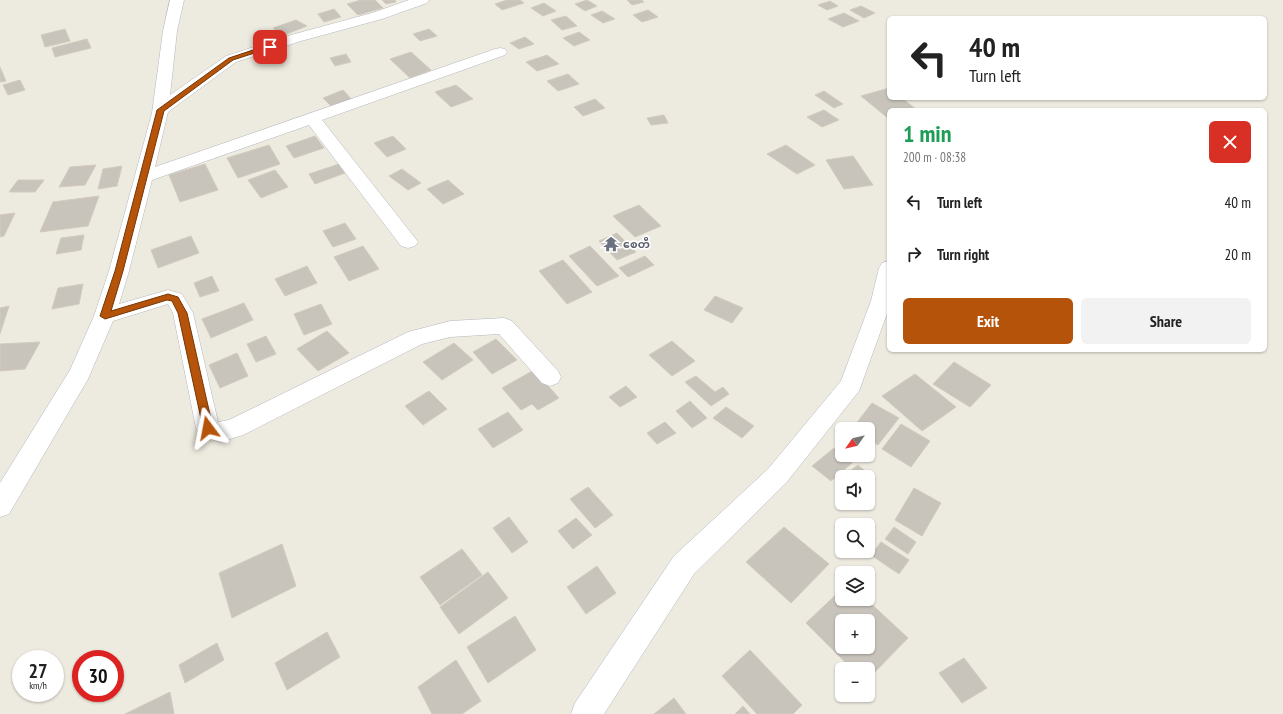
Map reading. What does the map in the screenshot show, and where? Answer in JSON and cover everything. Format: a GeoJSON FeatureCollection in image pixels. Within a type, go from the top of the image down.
{"type":"FeatureCollection","features":[{"type":"Feature","properties":{"kind":"street"},"geometry":{"type":"LineString","coordinates":[[0,506],[80,373],[105,316],[119,271],[160,110],[170,31],[177,0]]}},
{"type":"Feature","properties":{"kind":"street"},"geometry":{"type":"LineString","coordinates":[[160,110],[231,59],[296,38],[377,16],[422,0]]}},
{"type":"Feature","properties":{"kind":"street"},"geometry":{"type":"LineString","coordinates":[[143,177],[500,52]]}},
{"type":"Feature","properties":{"kind":"street"},"geometry":{"type":"LineString","coordinates":[[312,118],[408,242]]}},
{"type":"Feature","properties":{"kind":"street"},"geometry":{"type":"LineString","coordinates":[[586,714],[684,565],[777,476],[851,384],[881,301],[887,276]]}},
{"type":"Feature","properties":{"kind":"street"},"geometry":{"type":"LineString","coordinates":[[105,316],[168,297],[175,299],[183,313],[208,428],[220,432],[235,428],[416,338],[450,330],[504,326],[550,377]]}},
{"type":"Feature","properties":{"kind":"building"},"geometry":{"type":"Polygon","coordinates":[[[361,0],[375,0],[383,8],[358,15],[347,4],[361,0]]]}},
{"type":"Feature","properties":{"kind":"building"},"geometry":{"type":"Polygon","coordinates":[[[382,0],[395,0],[396,2],[386,4],[382,0]]]}},
{"type":"Feature","properties":{"kind":"building"},"geometry":{"type":"Polygon","coordinates":[[[507,0],[520,0],[524,3],[502,10],[495,4],[507,0]]]}},
{"type":"Feature","properties":{"kind":"building"},"geometry":{"type":"Polygon","coordinates":[[[587,0],[597,6],[585,11],[575,4],[587,0]]]}},
{"type":"Feature","properties":{"kind":"building"},"geometry":{"type":"Polygon","coordinates":[[[627,0],[642,0],[644,2],[632,5],[627,0]]]}},
{"type":"Feature","properties":{"kind":"building"},"geometry":{"type":"Polygon","coordinates":[[[830,1],[838,6],[827,10],[818,5],[830,1]]]}},
{"type":"Feature","properties":{"kind":"building"},"geometry":{"type":"Polygon","coordinates":[[[544,3],[556,11],[543,16],[531,8],[544,3]]]}},
{"type":"Feature","properties":{"kind":"building"},"geometry":{"type":"Polygon","coordinates":[[[861,6],[875,13],[864,18],[850,10],[861,6]]]}},
{"type":"Feature","properties":{"kind":"building"},"geometry":{"type":"Polygon","coordinates":[[[334,9],[341,17],[324,22],[318,14],[334,9]]]}},
{"type":"Feature","properties":{"kind":"building"},"geometry":{"type":"Polygon","coordinates":[[[648,10],[658,17],[642,22],[633,15],[648,10]]]}},
{"type":"Feature","properties":{"kind":"building"},"geometry":{"type":"Polygon","coordinates":[[[602,11],[615,19],[603,23],[591,15],[602,11]]]}},
{"type":"Feature","properties":{"kind":"building"},"geometry":{"type":"Polygon","coordinates":[[[844,13],[859,21],[843,27],[828,19],[844,13]]]}},
{"type":"Feature","properties":{"kind":"building"},"geometry":{"type":"Polygon","coordinates":[[[566,16],[577,26],[562,30],[551,20],[566,16]]]}},
{"type":"Feature","properties":{"kind":"building"},"geometry":{"type":"Polygon","coordinates":[[[296,20],[307,26],[284,35],[273,28],[296,20]]]}},
{"type":"Feature","properties":{"kind":"building"},"geometry":{"type":"Polygon","coordinates":[[[65,29],[70,41],[45,47],[41,35],[65,29]]]}},
{"type":"Feature","properties":{"kind":"building"},"geometry":{"type":"Polygon","coordinates":[[[429,29],[437,36],[420,41],[413,34],[429,29]]]}},
{"type":"Feature","properties":{"kind":"building"},"geometry":{"type":"Polygon","coordinates":[[[579,32],[590,40],[574,46],[563,38],[579,32]]]}},
{"type":"Feature","properties":{"kind":"building"},"geometry":{"type":"Polygon","coordinates":[[[525,37],[534,44],[519,49],[510,43],[525,37]]]}},
{"type":"Feature","properties":{"kind":"building"},"geometry":{"type":"Polygon","coordinates":[[[87,39],[91,48],[55,57],[52,48],[87,39]]]}},
{"type":"Feature","properties":{"kind":"building"},"geometry":{"type":"Polygon","coordinates":[[[411,52],[431,70],[410,78],[390,59],[411,52]]]}},
{"type":"Feature","properties":{"kind":"building"},"geometry":{"type":"Polygon","coordinates":[[[346,54],[351,62],[335,66],[330,58],[346,54]]]}},
{"type":"Feature","properties":{"kind":"building"},"geometry":{"type":"Polygon","coordinates":[[[547,55],[559,64],[537,71],[526,62],[547,55]]]}},
{"type":"Feature","properties":{"kind":"building"},"geometry":{"type":"Polygon","coordinates":[[[0,67],[6,81],[0,82],[0,67]]]}},
{"type":"Feature","properties":{"kind":"building"},"geometry":{"type":"Polygon","coordinates":[[[568,74],[579,84],[558,91],[547,81],[568,74]]]}},
{"type":"Feature","properties":{"kind":"building"},"geometry":{"type":"Polygon","coordinates":[[[20,80],[25,90],[8,95],[3,85],[20,80]]]}},
{"type":"Feature","properties":{"kind":"building"},"geometry":{"type":"Polygon","coordinates":[[[456,85],[473,99],[451,107],[435,92],[456,85]]]}},
{"type":"Feature","properties":{"kind":"building"},"geometry":{"type":"Polygon","coordinates":[[[887,89],[887,100],[904,100],[914,108],[887,108],[887,117],[861,96],[887,89]]]}},
{"type":"Feature","properties":{"kind":"building"},"geometry":{"type":"Polygon","coordinates":[[[343,90],[354,102],[334,109],[323,98],[343,90]]]}},
{"type":"Feature","properties":{"kind":"building"},"geometry":{"type":"Polygon","coordinates":[[[824,91],[843,104],[834,108],[815,95],[824,91]]]}},
{"type":"Feature","properties":{"kind":"building"},"geometry":{"type":"Polygon","coordinates":[[[595,99],[605,108],[583,116],[574,107],[595,99]]]}},
{"type":"Feature","properties":{"kind":"building"},"geometry":{"type":"Polygon","coordinates":[[[824,110],[839,120],[822,127],[807,117],[824,110]]]}},
{"type":"Feature","properties":{"kind":"building"},"geometry":{"type":"Polygon","coordinates":[[[664,115],[668,123],[651,125],[647,118],[664,115]]]}},
{"type":"Feature","properties":{"kind":"building"},"geometry":{"type":"Polygon","coordinates":[[[315,136],[324,148],[294,158],[286,146],[315,136]]]}},
{"type":"Feature","properties":{"kind":"building"},"geometry":{"type":"Polygon","coordinates":[[[393,136],[406,149],[387,157],[374,143],[393,136]]]}},
{"type":"Feature","properties":{"kind":"building"},"geometry":{"type":"Polygon","coordinates":[[[269,145],[280,164],[238,178],[227,158],[269,145]]]}},
{"type":"Feature","properties":{"kind":"building"},"geometry":{"type":"Polygon","coordinates":[[[786,145],[815,165],[797,174],[767,154],[786,145]]]}},
{"type":"Feature","properties":{"kind":"building"},"geometry":{"type":"Polygon","coordinates":[[[853,156],[873,185],[844,189],[826,160],[853,156]]]}},
{"type":"Feature","properties":{"kind":"building"},"geometry":{"type":"Polygon","coordinates":[[[205,164],[218,190],[180,202],[169,175],[205,164]]]}},
{"type":"Feature","properties":{"kind":"building"},"geometry":{"type":"Polygon","coordinates":[[[339,164],[345,173],[315,184],[309,174],[339,164]]]}},
{"type":"Feature","properties":{"kind":"building"},"geometry":{"type":"Polygon","coordinates":[[[96,165],[85,185],[59,187],[70,167],[96,165]]]}},
{"type":"Feature","properties":{"kind":"building"},"geometry":{"type":"Polygon","coordinates":[[[122,166],[117,186],[98,189],[103,169],[122,166]]]}},
{"type":"Feature","properties":{"kind":"building"},"geometry":{"type":"Polygon","coordinates":[[[402,169],[421,183],[408,190],[389,176],[402,169]]]}},
{"type":"Feature","properties":{"kind":"building"},"geometry":{"type":"Polygon","coordinates":[[[275,170],[288,187],[261,198],[248,180],[275,170]]]}},
{"type":"Feature","properties":{"kind":"building"},"geometry":{"type":"Polygon","coordinates":[[[18,180],[44,180],[35,192],[9,192],[18,180]]]}},
{"type":"Feature","properties":{"kind":"building"},"geometry":{"type":"Polygon","coordinates":[[[448,180],[464,194],[443,204],[427,189],[448,180]]]}},
{"type":"Feature","properties":{"kind":"building"},"geometry":{"type":"Polygon","coordinates":[[[99,196],[88,226],[40,232],[53,202],[99,196]]]}},
{"type":"Feature","properties":{"kind":"building"},"geometry":{"type":"Polygon","coordinates":[[[639,205],[661,226],[635,237],[613,216],[639,205]]]}},
{"type":"Feature","properties":{"kind":"building"},"geometry":{"type":"Polygon","coordinates":[[[15,213],[4,236],[0,237],[0,215],[15,213]]]}},
{"type":"Feature","properties":{"kind":"building"},"geometry":{"type":"Polygon","coordinates":[[[345,223],[356,239],[333,247],[323,231],[345,223]]]}},
{"type":"Feature","properties":{"kind":"building"},"geometry":{"type":"Polygon","coordinates":[[[617,233],[636,252],[617,260],[599,241],[617,233]]]}},
{"type":"Feature","properties":{"kind":"building"},"geometry":{"type":"Polygon","coordinates":[[[84,235],[81,250],[56,254],[61,238],[84,235]]]}},
{"type":"Feature","properties":{"kind":"building"},"geometry":{"type":"Polygon","coordinates":[[[191,236],[199,253],[158,268],[151,250],[191,236]]]}},
{"type":"Feature","properties":{"kind":"building"},"geometry":{"type":"Polygon","coordinates":[[[363,246],[379,269],[349,281],[334,257],[363,246]]]}},
{"type":"Feature","properties":{"kind":"building"},"geometry":{"type":"Polygon","coordinates":[[[590,246],[619,276],[597,286],[569,256],[590,246]]]}},
{"type":"Feature","properties":{"kind":"building"},"geometry":{"type":"Polygon","coordinates":[[[645,256],[654,265],[628,277],[619,268],[645,256]]]}},
{"type":"Feature","properties":{"kind":"building"},"geometry":{"type":"Polygon","coordinates":[[[563,260],[592,292],[567,304],[539,271],[563,260]]]}},
{"type":"Feature","properties":{"kind":"building"},"geometry":{"type":"Polygon","coordinates":[[[307,266],[317,283],[285,296],[275,279],[307,266]]]}},
{"type":"Feature","properties":{"kind":"building"},"geometry":{"type":"Polygon","coordinates":[[[212,276],[219,291],[200,297],[194,283],[212,276]]]}},
{"type":"Feature","properties":{"kind":"building"},"geometry":{"type":"Polygon","coordinates":[[[83,284],[79,304],[52,309],[58,288],[83,284]]]}},
{"type":"Feature","properties":{"kind":"building"},"geometry":{"type":"Polygon","coordinates":[[[715,296],[743,308],[732,323],[704,310],[715,296]]]}},
{"type":"Feature","properties":{"kind":"building"},"geometry":{"type":"Polygon","coordinates":[[[244,303],[253,320],[211,338],[202,319],[244,303]]]}},
{"type":"Feature","properties":{"kind":"building"},"geometry":{"type":"Polygon","coordinates":[[[321,304],[332,324],[304,335],[294,314],[321,304]]]}},
{"type":"Feature","properties":{"kind":"building"},"geometry":{"type":"Polygon","coordinates":[[[9,306],[0,334],[0,308],[9,306]]]}},
{"type":"Feature","properties":{"kind":"building"},"geometry":{"type":"Polygon","coordinates":[[[327,331],[349,353],[318,371],[297,349],[327,331]]]}},
{"type":"Feature","properties":{"kind":"building"},"geometry":{"type":"Polygon","coordinates":[[[266,336],[276,354],[256,362],[247,344],[266,336]]]}},
{"type":"Feature","properties":{"kind":"building"},"geometry":{"type":"Polygon","coordinates":[[[496,339],[517,360],[492,374],[473,352],[496,339]]]}},
{"type":"Feature","properties":{"kind":"building"},"geometry":{"type":"Polygon","coordinates":[[[672,341],[695,361],[672,376],[649,355],[672,341]]]}},
{"type":"Feature","properties":{"kind":"building"},"geometry":{"type":"Polygon","coordinates":[[[40,342],[25,369],[0,371],[0,344],[40,342]]]}},
{"type":"Feature","properties":{"kind":"building"},"geometry":{"type":"Polygon","coordinates":[[[454,343],[473,360],[442,380],[423,362],[454,343]]]}},
{"type":"Feature","properties":{"kind":"building"},"geometry":{"type":"Polygon","coordinates":[[[237,353],[248,376],[220,388],[209,365],[237,353]]]}},
{"type":"Feature","properties":{"kind":"building"},"geometry":{"type":"Polygon","coordinates":[[[954,362],[991,385],[970,407],[933,384],[954,362]]]}},
{"type":"Feature","properties":{"kind":"building"},"geometry":{"type":"Polygon","coordinates":[[[534,370],[559,398],[538,410],[532,404],[521,410],[502,388],[534,370]]]}},
{"type":"Feature","properties":{"kind":"building"},"geometry":{"type":"Polygon","coordinates":[[[915,374],[956,407],[922,431],[882,396],[915,374]]]}},
{"type":"Feature","properties":{"kind":"building"},"geometry":{"type":"Polygon","coordinates":[[[696,376],[715,392],[723,387],[729,394],[711,406],[685,382],[696,376]]]}},
{"type":"Feature","properties":{"kind":"building"},"geometry":{"type":"Polygon","coordinates":[[[626,386],[637,397],[620,407],[609,397],[626,386]]]}},
{"type":"Feature","properties":{"kind":"building"},"geometry":{"type":"Polygon","coordinates":[[[429,391],[447,409],[423,425],[405,406],[429,391]]]}},
{"type":"Feature","properties":{"kind":"building"},"geometry":{"type":"Polygon","coordinates":[[[690,401],[707,418],[692,428],[676,411],[690,401]]]}},
{"type":"Feature","properties":{"kind":"building"},"geometry":{"type":"Polygon","coordinates":[[[872,403],[899,418],[878,445],[875,443],[875,422],[857,422],[872,403]]]}},
{"type":"Feature","properties":{"kind":"building"},"geometry":{"type":"Polygon","coordinates":[[[726,407],[754,426],[742,438],[713,418],[726,407]]]}},
{"type":"Feature","properties":{"kind":"building"},"geometry":{"type":"Polygon","coordinates":[[[508,412],[523,430],[493,448],[478,429],[508,412]]]}},
{"type":"Feature","properties":{"kind":"building"},"geometry":{"type":"Polygon","coordinates":[[[665,422],[676,433],[657,444],[647,433],[665,422]]]}},
{"type":"Feature","properties":{"kind":"building"},"geometry":{"type":"Polygon","coordinates":[[[901,424],[930,441],[911,467],[882,449],[901,424]]]}},
{"type":"Feature","properties":{"kind":"building"},"geometry":{"type":"Polygon","coordinates":[[[834,448],[835,462],[852,463],[844,470],[835,470],[835,478],[831,481],[812,466],[834,448]]]}},
{"type":"Feature","properties":{"kind":"building"},"geometry":{"type":"Polygon","coordinates":[[[858,465],[864,470],[851,470],[858,465]]]}},
{"type":"Feature","properties":{"kind":"building"},"geometry":{"type":"Polygon","coordinates":[[[588,487],[613,515],[595,528],[570,499],[588,487]]]}},
{"type":"Feature","properties":{"kind":"building"},"geometry":{"type":"Polygon","coordinates":[[[914,488],[941,503],[922,536],[895,520],[914,488]]]}},
{"type":"Feature","properties":{"kind":"building"},"geometry":{"type":"Polygon","coordinates":[[[509,517],[528,542],[512,553],[493,528],[509,517]]]}},
{"type":"Feature","properties":{"kind":"building"},"geometry":{"type":"Polygon","coordinates":[[[576,518],[592,535],[573,549],[558,531],[576,518]]]}},
{"type":"Feature","properties":{"kind":"building"},"geometry":{"type":"Polygon","coordinates":[[[784,527],[829,564],[791,603],[746,562],[784,527]]]}},
{"type":"Feature","properties":{"kind":"building"},"geometry":{"type":"Polygon","coordinates":[[[894,527],[916,542],[908,554],[885,539],[894,527]]]}},
{"type":"Feature","properties":{"kind":"building"},"geometry":{"type":"Polygon","coordinates":[[[881,542],[909,560],[899,574],[875,558],[875,550],[881,542]]]}},
{"type":"Feature","properties":{"kind":"building"},"geometry":{"type":"Polygon","coordinates":[[[282,544],[296,586],[232,618],[219,573],[282,544]]]}},
{"type":"Feature","properties":{"kind":"building"},"geometry":{"type":"Polygon","coordinates":[[[462,549],[482,575],[440,605],[420,577],[462,549]]]}},
{"type":"Feature","properties":{"kind":"building"},"geometry":{"type":"Polygon","coordinates":[[[597,566],[616,593],[586,614],[567,587],[597,566]]]}},
{"type":"Feature","properties":{"kind":"building"},"geometry":{"type":"Polygon","coordinates":[[[488,572],[508,598],[459,634],[440,607],[488,572]]]}},
{"type":"Feature","properties":{"kind":"building"},"geometry":{"type":"Polygon","coordinates":[[[835,596],[835,606],[874,606],[908,638],[875,672],[875,662],[845,662],[837,654],[875,654],[875,614],[835,614],[835,652],[806,623],[835,596]]]}},
{"type":"Feature","properties":{"kind":"building"},"geometry":{"type":"Polygon","coordinates":[[[515,616],[536,650],[488,683],[467,647],[515,616]]]}},
{"type":"Feature","properties":{"kind":"building"},"geometry":{"type":"Polygon","coordinates":[[[327,632],[340,657],[287,690],[275,663],[327,632]]]}},
{"type":"Feature","properties":{"kind":"building"},"geometry":{"type":"Polygon","coordinates":[[[217,643],[224,660],[185,683],[179,665],[217,643]]]}},
{"type":"Feature","properties":{"kind":"building"},"geometry":{"type":"Polygon","coordinates":[[[750,650],[802,705],[793,714],[757,714],[722,676],[750,650]]]}},
{"type":"Feature","properties":{"kind":"building"},"geometry":{"type":"Polygon","coordinates":[[[964,658],[987,688],[962,703],[939,673],[964,658]]]}},
{"type":"Feature","properties":{"kind":"building"},"geometry":{"type":"Polygon","coordinates":[[[456,660],[481,701],[462,714],[432,714],[418,687],[456,660]]]}},
{"type":"Feature","properties":{"kind":"building"},"geometry":{"type":"Polygon","coordinates":[[[170,692],[174,714],[125,714],[170,692]]]}},
{"type":"Feature","properties":{"kind":"building"},"geometry":{"type":"Polygon","coordinates":[[[674,698],[686,714],[654,714],[674,698]]]}},
{"type":"Feature","properties":{"kind":"building"},"geometry":{"type":"Polygon","coordinates":[[[743,706],[750,714],[735,714],[743,706]]]}},
{"type":"Feature","properties":{"kind":"place","name":"စေတီ"},"geometry":{"type":"Point","coordinates":[611,244]}},
{"type":"Feature","properties":{"kind":"route"},"geometry":{"type":"LineString","coordinates":[[208,428],[183,313],[175,299],[168,297],[105,316],[119,271],[160,110],[231,59],[270,47]]}}]}
